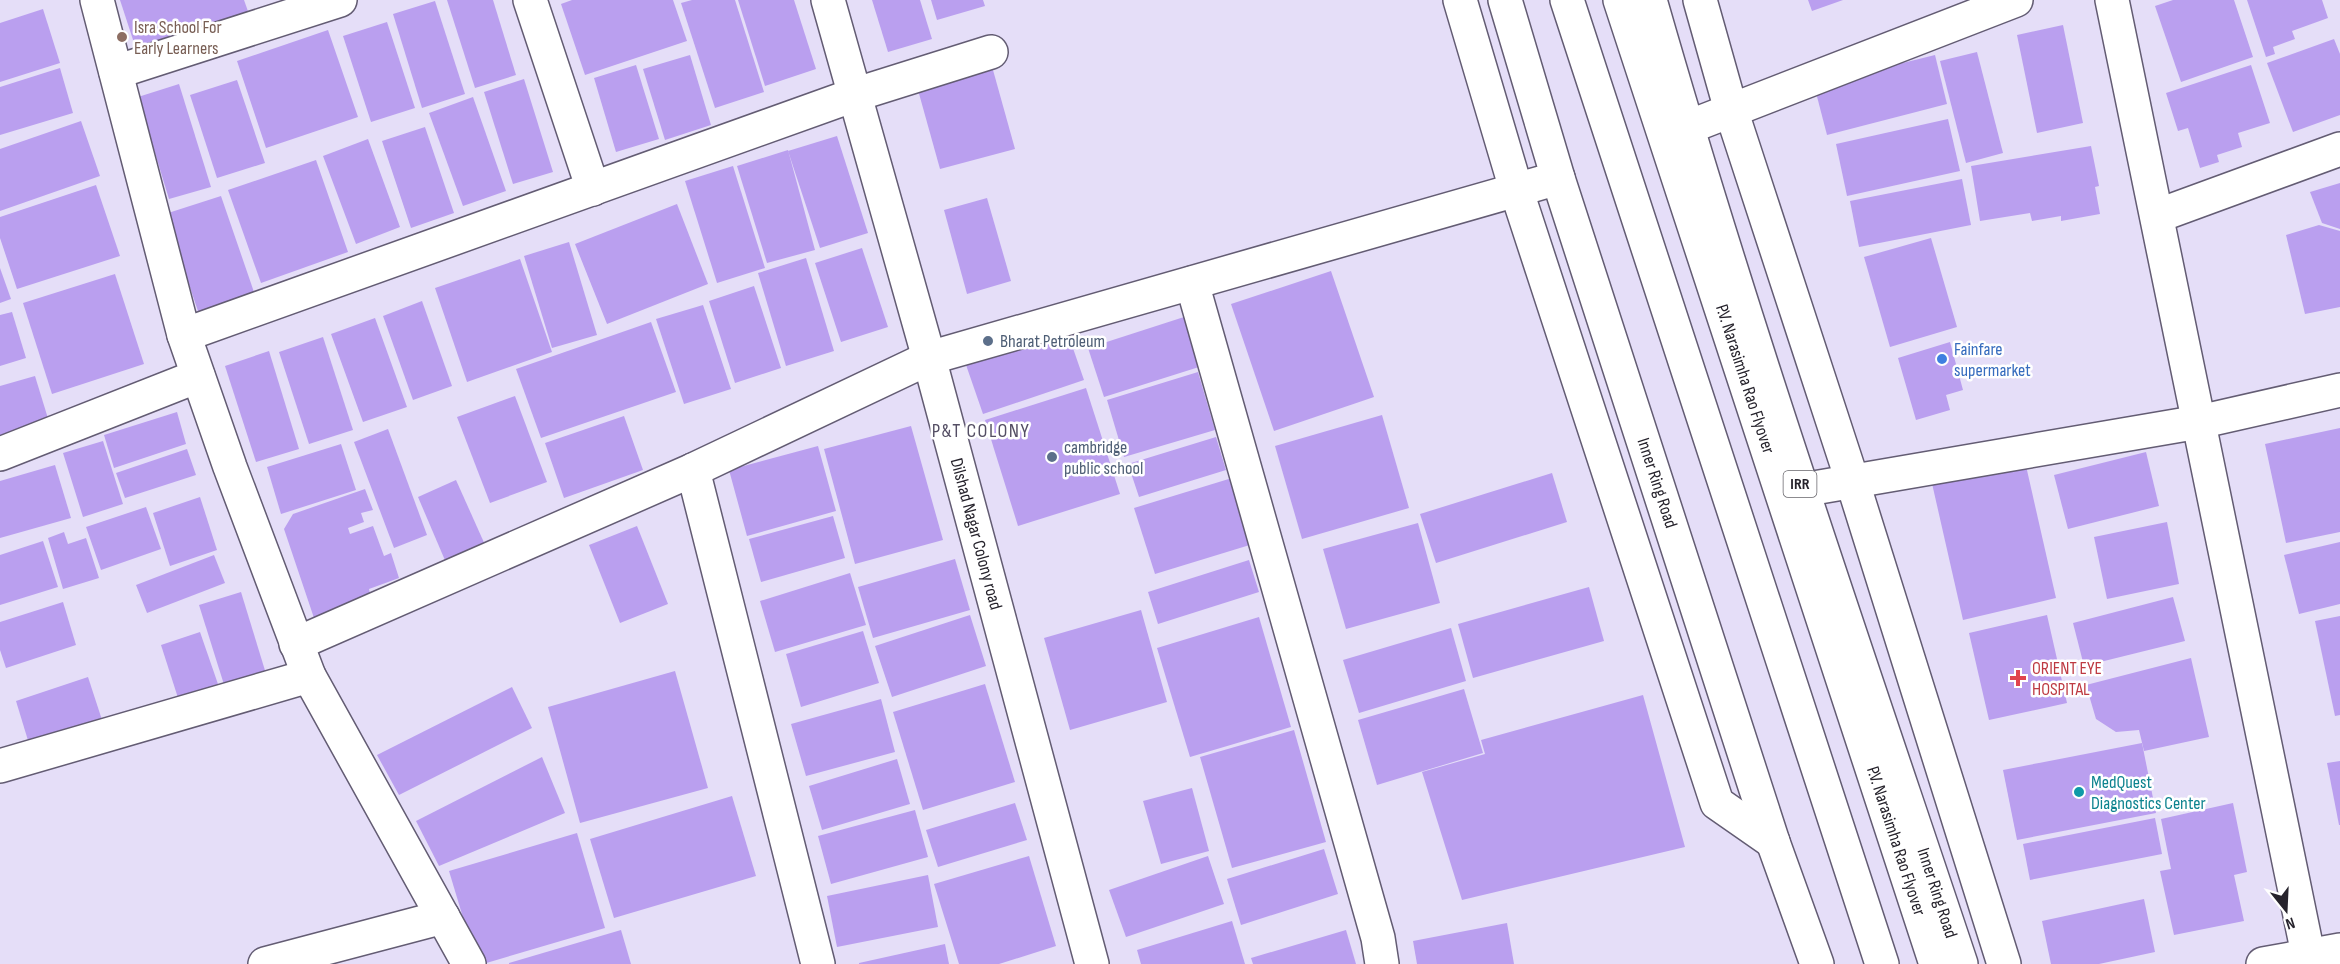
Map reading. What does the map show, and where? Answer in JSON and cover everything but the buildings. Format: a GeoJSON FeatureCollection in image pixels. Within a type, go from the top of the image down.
{"type":"FeatureCollection","features":[{"type":"Feature","properties":{"kind":"main road"},"geometry":{"type":"LineString","coordinates":[[97,0],[184,335],[296,644],[309,676],[469,964]]}},
{"type":"Feature","properties":{"kind":"main road"},"geometry":{"type":"LineString","coordinates":[[116,72],[340,0]]}},
{"type":"Feature","properties":{"kind":"main road"},"geometry":{"type":"LineString","coordinates":[[530,0],[593,189]]}},
{"type":"Feature","properties":{"kind":"main road","name":"Dilshad Nagar Colony road"},"geometry":{"type":"LineString","coordinates":[[828,0],[929,358],[1092,964]]}},
{"type":"Feature","properties":{"kind":"main road"},"geometry":{"type":"LineString","coordinates":[[1460,0],[1516,189],[1717,803],[1773,842]]}},
{"type":"Feature","properties":{"kind":"main road","name":"Inner Ring Road"},"geometry":{"type":"LineString","coordinates":[[1505,0],[1557,178],[1773,842],[1817,964]]}},
{"type":"Feature","properties":{"kind":"main road"},"geometry":{"type":"LineString","coordinates":[[1568,0],[1882,964]]}},
{"type":"Feature","properties":{"kind":"main road","name":"P.V. Narasimha Rao Flyover"},"geometry":{"type":"LineString","coordinates":[[1620,0],[1935,964]]}},
{"type":"Feature","properties":{"kind":"main road","name":"Inner Ring Road"},"geometry":{"type":"LineString","coordinates":[[1650,0],[1686,128],[1802,490],[1961,964]]}},
{"type":"Feature","properties":{"kind":"main road"},"geometry":{"type":"LineString","coordinates":[[1700,0],[1731,110],[1852,480],[2004,964]]}},
{"type":"Feature","properties":{"kind":"main road"},"geometry":{"type":"LineString","coordinates":[[1686,128],[2016,0]]}},
{"type":"Feature","properties":{"kind":"main road"},"geometry":{"type":"LineString","coordinates":[[2112,0],[2199,422],[2320,956],[2263,964]]}},
{"type":"Feature","properties":{"kind":"main road"},"geometry":{"type":"LineString","coordinates":[[184,335],[854,95],[992,52]]}},
{"type":"Feature","properties":{"kind":"main road"},"geometry":{"type":"LineString","coordinates":[[2157,216],[2340,149]]}},
{"type":"Feature","properties":{"kind":"main road"},"geometry":{"type":"LineString","coordinates":[[296,644],[693,470],[929,358],[1557,178]]}},
{"type":"Feature","properties":{"kind":"main road"},"geometry":{"type":"LineString","coordinates":[[1192,283],[1374,926],[1382,964]]}},
{"type":"Feature","properties":{"kind":"main road"},"geometry":{"type":"LineString","coordinates":[[0,454],[198,376]]}},
{"type":"Feature","properties":{"kind":"main road"},"geometry":{"type":"LineString","coordinates":[[1802,490],[2199,422],[2340,390]]}},
{"type":"Feature","properties":{"kind":"main road"},"geometry":{"type":"LineString","coordinates":[[693,470],[818,964]]}},
{"type":"Feature","properties":{"kind":"main road"},"geometry":{"type":"LineString","coordinates":[[0,766],[309,676]]}},
{"type":"Feature","properties":{"kind":"main road"},"geometry":{"type":"LineString","coordinates":[[266,964],[443,917]]}},
{"type":"Feature","properties":{"kind":"place","name":"Isra School For Early Learners"},"geometry":{"type":"Point","coordinates":[122,37]}},
{"type":"Feature","properties":{"kind":"place","name":"Bharat Petroleum"},"geometry":{"type":"Point","coordinates":[988,341]}},
{"type":"Feature","properties":{"kind":"place","name":"Fainfare supermarket"},"geometry":{"type":"Point","coordinates":[1942,359]}},
{"type":"Feature","properties":{"kind":"place","name":"cambridge public school"},"geometry":{"type":"Point","coordinates":[1052,457]}},
{"type":"Feature","properties":{"kind":"place","name":"ORIENT EYE HOSPITAL"},"geometry":{"type":"Point","coordinates":[2018,678]}},
{"type":"Feature","properties":{"kind":"place","name":"MedQuest Diagnostics Center"},"geometry":{"type":"Point","coordinates":[2079,792]}},
{"type":"Feature","properties":{"kind":"district","name":"P&T COLONY"},"geometry":{"type":"Point","coordinates":[981,431]}}]}
